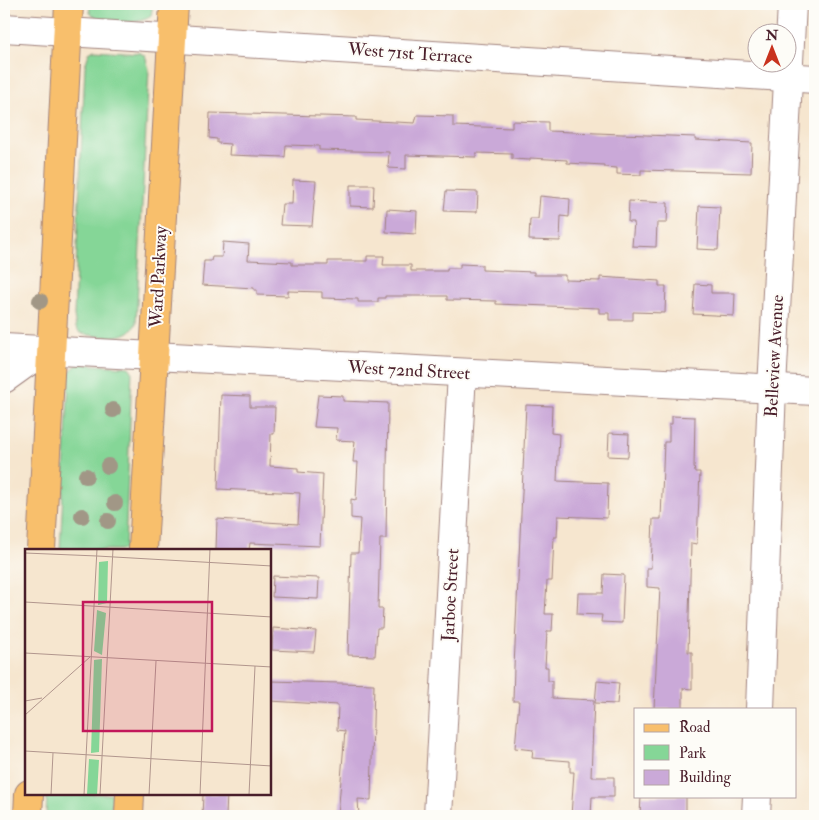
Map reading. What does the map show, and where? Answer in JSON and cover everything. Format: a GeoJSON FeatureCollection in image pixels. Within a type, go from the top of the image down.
{"type":"FeatureCollection","features":[{"type":"Feature","properties":{"kind":"main road"},"geometry":{"type":"LineString","coordinates":[[41,549],[70,4]]}},
{"type":"Feature","properties":{"kind":"main road","name":"Ward Parkway"},"geometry":{"type":"LineString","coordinates":[[143,549],[174,4]]}},
{"type":"Feature","properties":{"kind":"main road"},"geometry":{"type":"LineString","coordinates":[[28,816],[29,795]]}},
{"type":"Feature","properties":{"kind":"main road"},"geometry":{"type":"LineString","coordinates":[[129,816],[130,795]]}},
{"type":"Feature","properties":{"kind":"street","name":"Belleview Avenue"},"geometry":{"type":"LineString","coordinates":[[760,708],[772,388],[792,4]]}},
{"type":"Feature","properties":{"kind":"street","name":"West 71st Terrace"},"geometry":{"type":"LineString","coordinates":[[4,28],[815,79]]}},
{"type":"Feature","properties":{"kind":"street","name":"West 72nd Street"},"geometry":{"type":"LineString","coordinates":[[4,348],[153,354],[462,373],[815,391]]}},
{"type":"Feature","properties":{"kind":"street"},"geometry":{"type":"LineString","coordinates":[[4,379],[29,361],[51,351]]}},
{"type":"Feature","properties":{"kind":"street","name":"Jarboe Street"},"geometry":{"type":"LineString","coordinates":[[438,816],[462,373]]}},
{"type":"Feature","properties":{"kind":"street"},"geometry":{"type":"LineString","coordinates":[[756,798],[756,816]]}},
{"type":"Feature","properties":{"kind":"green space"},"geometry":{"type":"Polygon","coordinates":[[[89,4],[153,4],[151,16],[138,21],[120,22],[102,20],[95,17],[90,13],[89,4]]]}},
{"type":"Feature","properties":{"kind":"green space"},"geometry":{"type":"Polygon","coordinates":[[[94,50],[140,53],[145,56],[149,69],[136,323],[127,333],[112,337],[80,333],[76,328],[74,315],[85,66],[89,53],[94,50]]]}},
{"type":"Feature","properties":{"kind":"green space"},"geometry":{"type":"Polygon","coordinates":[[[78,364],[129,367],[132,371],[125,549],[60,549],[69,372],[78,364]]]}},
{"type":"Feature","properties":{"kind":"green space"},"geometry":{"type":"Polygon","coordinates":[[[47,795],[112,795],[111,816],[46,816],[47,795]]]}},
{"type":"Feature","properties":{"kind":"building"},"geometry":{"type":"Polygon","coordinates":[[[210,113],[356,117],[356,120],[415,123],[417,115],[453,116],[453,126],[512,128],[512,121],[548,122],[548,131],[695,137],[695,140],[752,143],[751,173],[641,170],[641,175],[617,174],[617,168],[604,167],[604,165],[567,163],[567,160],[512,159],[512,154],[476,153],[476,157],[406,155],[406,169],[388,168],[389,152],[319,150],[319,146],[286,145],[285,157],[229,155],[230,144],[217,143],[217,139],[209,138],[210,113]]]}},
{"type":"Feature","properties":{"kind":"building"},"geometry":{"type":"Polygon","coordinates":[[[293,180],[316,181],[312,226],[280,225],[282,204],[292,204],[293,180]]]}},
{"type":"Feature","properties":{"kind":"building"},"geometry":{"type":"Polygon","coordinates":[[[350,185],[374,185],[373,207],[350,206],[350,185]]]}},
{"type":"Feature","properties":{"kind":"building"},"geometry":{"type":"Polygon","coordinates":[[[446,191],[478,192],[477,212],[444,211],[446,191]]]}},
{"type":"Feature","properties":{"kind":"building"},"geometry":{"type":"Polygon","coordinates":[[[540,196],[570,199],[569,217],[561,216],[560,241],[529,240],[530,219],[538,219],[540,196]]]}},
{"type":"Feature","properties":{"kind":"building"},"geometry":{"type":"Polygon","coordinates":[[[629,201],[668,203],[667,223],[657,223],[656,247],[632,246],[634,222],[628,222],[629,201]]]}},
{"type":"Feature","properties":{"kind":"building"},"geometry":{"type":"Polygon","coordinates":[[[699,206],[720,207],[718,250],[697,249],[699,206]]]}},
{"type":"Feature","properties":{"kind":"building"},"geometry":{"type":"Polygon","coordinates":[[[387,209],[417,211],[416,234],[386,232],[387,209]]]}},
{"type":"Feature","properties":{"kind":"building"},"geometry":{"type":"Polygon","coordinates":[[[223,242],[249,244],[248,260],[292,262],[292,265],[328,265],[328,261],[367,261],[367,256],[384,256],[383,265],[411,265],[411,271],[447,271],[447,268],[460,268],[460,264],[482,265],[482,270],[534,272],[534,275],[565,275],[565,280],[600,281],[600,277],[659,281],[659,286],[666,286],[665,313],[633,312],[633,320],[609,320],[609,313],[599,313],[599,308],[496,304],[496,301],[447,300],[447,296],[385,296],[385,298],[378,298],[378,302],[358,302],[358,299],[322,298],[322,292],[288,291],[288,296],[257,295],[257,290],[254,290],[254,288],[202,285],[204,261],[211,261],[212,257],[222,257],[223,242]]]}},
{"type":"Feature","properties":{"kind":"building"},"geometry":{"type":"Polygon","coordinates":[[[695,284],[711,285],[711,293],[735,293],[734,316],[693,314],[695,284]]]}},
{"type":"Feature","properties":{"kind":"building"},"geometry":{"type":"Polygon","coordinates":[[[221,395],[250,396],[250,407],[275,407],[274,434],[271,434],[270,466],[298,468],[298,472],[323,474],[320,546],[250,543],[249,549],[216,549],[217,519],[298,524],[300,493],[218,489],[221,395]]]}},
{"type":"Feature","properties":{"kind":"building"},"geometry":{"type":"Polygon","coordinates":[[[318,395],[343,396],[343,401],[388,403],[386,539],[380,539],[378,609],[383,609],[382,628],[377,628],[375,656],[348,655],[351,553],[358,553],[360,519],[351,518],[351,499],[356,500],[358,462],[353,462],[355,441],[336,440],[337,428],[314,427],[318,395]]]}},
{"type":"Feature","properties":{"kind":"building"},"geometry":{"type":"Polygon","coordinates":[[[526,405],[552,406],[551,433],[559,434],[557,481],[608,483],[607,518],[558,516],[557,537],[554,537],[552,581],[547,581],[545,614],[553,614],[552,631],[547,631],[545,667],[548,667],[548,681],[552,681],[552,698],[594,700],[591,777],[614,777],[614,797],[592,797],[591,816],[571,816],[574,772],[570,772],[570,761],[532,758],[533,750],[515,748],[519,701],[513,701],[514,667],[526,405]]]}},
{"type":"Feature","properties":{"kind":"building"},"geometry":{"type":"Polygon","coordinates":[[[672,416],[695,417],[694,467],[695,472],[700,472],[697,544],[691,543],[688,652],[692,652],[692,689],[683,688],[683,708],[654,708],[660,588],[647,587],[647,568],[651,568],[653,519],[661,519],[664,442],[669,442],[669,424],[672,424],[672,416]]]}},
{"type":"Feature","properties":{"kind":"building"},"geometry":{"type":"Polygon","coordinates":[[[609,433],[629,434],[628,457],[608,456],[609,433]]]}},
{"type":"Feature","properties":{"kind":"building"},"geometry":{"type":"Polygon","coordinates":[[[604,574],[624,575],[622,623],[601,622],[602,615],[577,614],[578,593],[603,593],[604,574]]]}},
{"type":"Feature","properties":{"kind":"building"},"geometry":{"type":"Polygon","coordinates":[[[273,576],[319,578],[318,599],[272,597],[273,576]]]}},
{"type":"Feature","properties":{"kind":"building"},"geometry":{"type":"Polygon","coordinates":[[[273,628],[316,631],[314,652],[272,650],[273,628]]]}},
{"type":"Feature","properties":{"kind":"building"},"geometry":{"type":"Polygon","coordinates":[[[271,681],[374,684],[371,800],[358,799],[359,816],[338,816],[345,731],[337,730],[338,705],[271,701],[271,681]]]}},
{"type":"Feature","properties":{"kind":"building"},"geometry":{"type":"Polygon","coordinates":[[[597,681],[619,683],[617,704],[595,703],[597,681]]]}},
{"type":"Feature","properties":{"kind":"building"},"geometry":{"type":"Polygon","coordinates":[[[203,795],[227,795],[226,816],[202,816],[203,795]]]}},
{"type":"Feature","properties":{"kind":"building"},"geometry":{"type":"Polygon","coordinates":[[[641,798],[686,798],[686,816],[640,816],[641,798]]]}}]}
